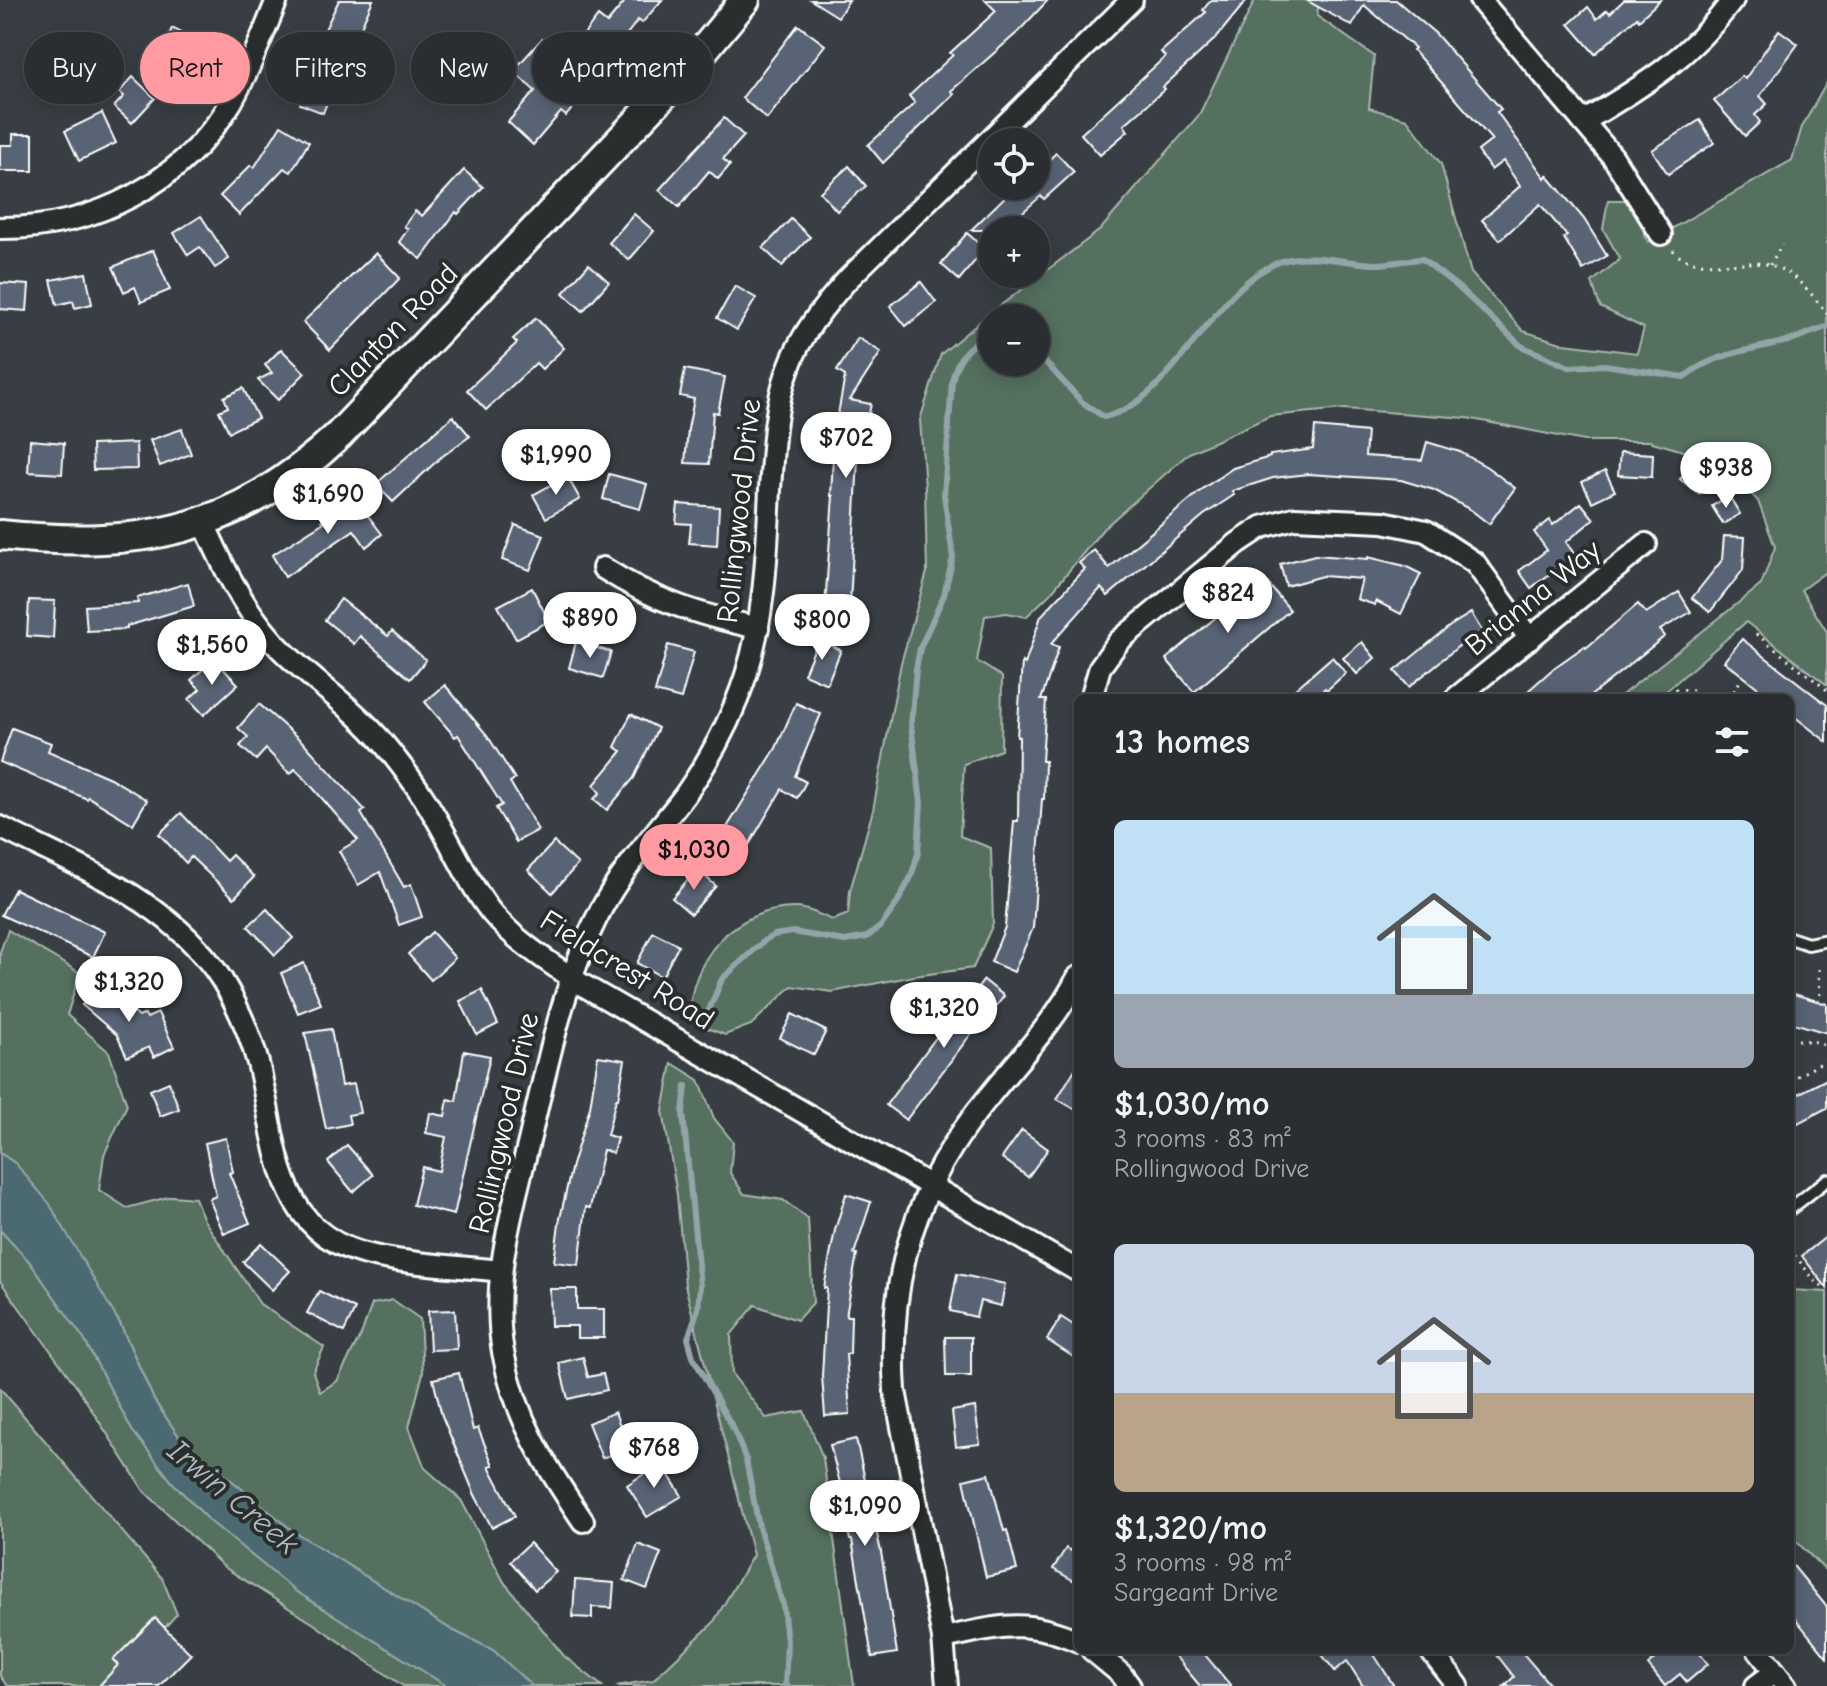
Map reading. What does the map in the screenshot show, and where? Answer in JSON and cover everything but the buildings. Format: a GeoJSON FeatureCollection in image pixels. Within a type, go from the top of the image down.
{"type":"FeatureCollection","features":[{"type":"Feature","properties":{"kind":"main road","name":"Clanton Road"},"geometry":{"type":"LineString","coordinates":[[0,535],[49,540],[131,539],[203,521],[272,490],[305,467],[687,70],[745,0]]}},
{"type":"Feature","properties":{"kind":"street"},"geometry":{"type":"LineString","coordinates":[[0,228],[25,228],[78,219],[121,203],[162,178],[208,135],[231,102],[277,0]]}},
{"type":"Feature","properties":{"kind":"street","name":"Rollingwood Drive"},"geometry":{"type":"LineString","coordinates":[[583,1521],[538,1454],[514,1396],[501,1336],[501,1271],[508,1231],[571,977],[609,897],[641,849],[685,795],[719,742],[741,691],[758,628],[765,581],[777,406],[787,370],[812,322],[847,280],[1132,0]]}},
{"type":"Feature","properties":{"kind":"street"},"geometry":{"type":"LineString","coordinates":[[1480,0],[1613,157],[1661,234]]}},
{"type":"Feature","properties":{"kind":"street"},"geometry":{"type":"LineString","coordinates":[[1583,122],[1651,81],[1684,56],[1713,27],[1733,0]]}},
{"type":"Feature","properties":{"kind":"street"},"geometry":{"type":"LineString","coordinates":[[1092,694],[1100,667],[1119,641],[1238,543],[1262,527],[1294,518],[1383,522],[1426,531],[1475,563],[1530,639]]}},
{"type":"Feature","properties":{"kind":"street","name":"Fieldcrest Road"},"geometry":{"type":"LineString","coordinates":[[203,521],[227,576],[249,611],[274,642],[382,740],[412,778],[435,815],[468,879],[492,912],[529,949],[571,977],[1074,1269]]}},
{"type":"Feature","properties":{"kind":"street","name":"Brianna Way"},"geometry":{"type":"LineString","coordinates":[[1461,694],[1646,544]]}},
{"type":"Feature","properties":{"kind":"street"},"geometry":{"type":"LineString","coordinates":[[603,568],[668,604],[758,628]]}},
{"type":"Feature","properties":{"kind":"street"},"geometry":{"type":"LineString","coordinates":[[0,827],[136,896],[168,920],[197,948],[220,978],[240,1013],[258,1064],[278,1166],[301,1211],[317,1228],[349,1248],[374,1256],[501,1271]]}},
{"type":"Feature","properties":{"kind":"street"},"geometry":{"type":"LineString","coordinates":[[947,1686],[943,1638],[895,1391],[893,1361],[899,1284],[910,1237],[929,1184],[960,1133],[1055,1019],[1074,984]]}},
{"type":"Feature","properties":{"kind":"street"},"geometry":{"type":"LineString","coordinates":[[943,1638],[1009,1624],[1038,1627],[1074,1640]]}},
{"type":"Feature","properties":{"kind":"street"},"geometry":{"type":"LineString","coordinates":[[1097,1654],[1130,1686]]}},
{"type":"Feature","properties":{"kind":"street"},"geometry":{"type":"LineString","coordinates":[[1433,1654],[1458,1686]]}},
{"type":"Feature","properties":{"kind":"street"},"geometry":{"type":"LineString","coordinates":[[1756,1686],[1780,1679],[1761,1654]]}},
{"type":"Feature","properties":{"kind":"lane"},"geometry":{"type":"LineString","coordinates":[[1794,939],[1808,944],[1827,940]]}},
{"type":"Feature","properties":{"kind":"lane"},"geometry":{"type":"LineString","coordinates":[[1794,1206],[1827,1180]]}},
{"type":"Feature","properties":{"kind":"path"},"geometry":{"type":"LineString","coordinates":[[1661,234],[1677,256],[1696,262],[1770,265],[1797,281],[1827,314]]}},
{"type":"Feature","properties":{"kind":"path"},"geometry":{"type":"LineString","coordinates":[[1770,265],[1782,244]]}},
{"type":"Feature","properties":{"kind":"path"},"geometry":{"type":"LineString","coordinates":[[1756,634],[1827,690]]}},
{"type":"Feature","properties":{"kind":"path"},"geometry":{"type":"LineString","coordinates":[[1732,694],[1742,678]]}},
{"type":"Feature","properties":{"kind":"path"},"geometry":{"type":"LineString","coordinates":[[1668,694],[1675,689],[1694,690],[1698,694]]}},
{"type":"Feature","properties":{"kind":"path"},"geometry":{"type":"LineString","coordinates":[[1819,969],[1820,1002]]}},
{"type":"Feature","properties":{"kind":"path"},"geometry":{"type":"LineString","coordinates":[[1794,1039],[1827,1046]]}},
{"type":"Feature","properties":{"kind":"path"},"geometry":{"type":"LineString","coordinates":[[1794,1078],[1827,1060]]}},
{"type":"Feature","properties":{"kind":"path"},"geometry":{"type":"LineString","coordinates":[[1794,1254],[1818,1285],[1827,1287]]}},
{"type":"Feature","properties":{"kind":"green space"},"geometry":{"type":"Polygon","coordinates":[[[1255,0],[1319,0],[1317,16],[1374,56],[1369,108],[1407,119],[1441,164],[1471,273],[1523,331],[1564,344],[1637,353],[1644,328],[1600,307],[1592,282],[1620,259],[1603,229],[1608,200],[1631,200],[1648,242],[1792,160],[1802,127],[1827,82],[1827,571],[1801,590],[1827,632],[1827,685],[1746,622],[1663,694],[1623,694],[1761,585],[1775,547],[1758,501],[1718,461],[1649,441],[1584,441],[1467,418],[1344,409],[1270,416],[1189,453],[1103,529],[1050,594],[1026,617],[1007,613],[985,616],[977,661],[1002,677],[1001,750],[964,764],[960,836],[991,848],[993,924],[973,968],[832,992],[792,986],[751,1025],[725,1035],[689,1021],[697,977],[719,941],[735,927],[774,910],[801,908],[833,920],[848,914],[850,891],[873,810],[901,663],[927,572],[920,420],[941,354],[978,323],[978,376],[1050,376],[1050,304],[1002,304],[1024,288],[1050,288],[1050,268],[1100,230],[1199,115],[1255,0]]]}},
{"type":"Feature","properties":{"kind":"green space"},"geometry":{"type":"Polygon","coordinates":[[[8,930],[80,973],[67,1015],[109,1052],[127,1105],[104,1155],[99,1190],[127,1208],[172,1196],[195,1198],[204,1220],[260,1304],[324,1347],[313,1372],[320,1392],[337,1381],[361,1335],[372,1304],[393,1300],[420,1319],[423,1373],[409,1427],[425,1468],[461,1500],[504,1582],[564,1656],[602,1686],[532,1686],[493,1650],[452,1630],[293,1531],[180,1438],[154,1400],[120,1323],[16,1164],[0,1153],[0,952],[8,930]]]}},
{"type":"Feature","properties":{"kind":"green space"},"geometry":{"type":"Polygon","coordinates":[[[672,1063],[699,1080],[714,1118],[733,1142],[730,1173],[744,1194],[783,1200],[808,1219],[813,1303],[797,1320],[755,1305],[731,1335],[732,1374],[766,1418],[804,1411],[823,1458],[854,1686],[616,1686],[653,1680],[713,1623],[753,1555],[685,1285],[677,1195],[663,1111],[672,1063]]]}},
{"type":"Feature","properties":{"kind":"green space"},"geometry":{"type":"Polygon","coordinates":[[[0,1230],[29,1261],[84,1339],[132,1430],[173,1483],[210,1521],[294,1590],[447,1686],[403,1686],[224,1567],[144,1491],[79,1390],[0,1281],[0,1230]]]}},
{"type":"Feature","properties":{"kind":"green space"},"geometry":{"type":"Polygon","coordinates":[[[1794,1290],[1827,1292],[1827,1572],[1794,1539],[1794,1290]]]}},
{"type":"Feature","properties":{"kind":"green space"},"geometry":{"type":"Polygon","coordinates":[[[0,1388],[162,1578],[177,1614],[112,1686],[7,1686],[0,1676],[0,1388]]]}},
{"type":"Feature","properties":{"kind":"water","name":"Irwin Creek"},"geometry":{"type":"Polygon","coordinates":[[[0,1153],[16,1164],[49,1203],[120,1324],[154,1400],[180,1438],[293,1531],[452,1630],[493,1650],[532,1686],[447,1686],[294,1590],[210,1521],[173,1483],[132,1430],[84,1339],[29,1261],[0,1230],[0,1153]]]}},
{"type":"Feature","properties":{"kind":"waterway"},"geometry":{"type":"LineString","coordinates":[[1050,367],[1082,402],[1104,417],[1129,407],[1152,390],[1213,317],[1257,274],[1282,261],[1304,258],[1374,264],[1422,259],[1458,287],[1521,346],[1569,367],[1605,365],[1684,377],[1722,357],[1791,340],[1827,327]]}},
{"type":"Feature","properties":{"kind":"waterway"},"geometry":{"type":"LineString","coordinates":[[707,1015],[722,979],[765,940],[793,932],[845,941],[867,937],[881,926],[911,877],[918,853],[921,802],[911,725],[916,669],[920,648],[944,595],[953,557],[944,495],[952,381],[965,352],[978,342]]}},
{"type":"Feature","properties":{"kind":"waterway"},"geometry":{"type":"LineString","coordinates":[[686,1086],[683,1113],[700,1286],[698,1309],[688,1338],[693,1357],[734,1430],[746,1460],[759,1527],[783,1605],[787,1642],[785,1686]]}}]}
